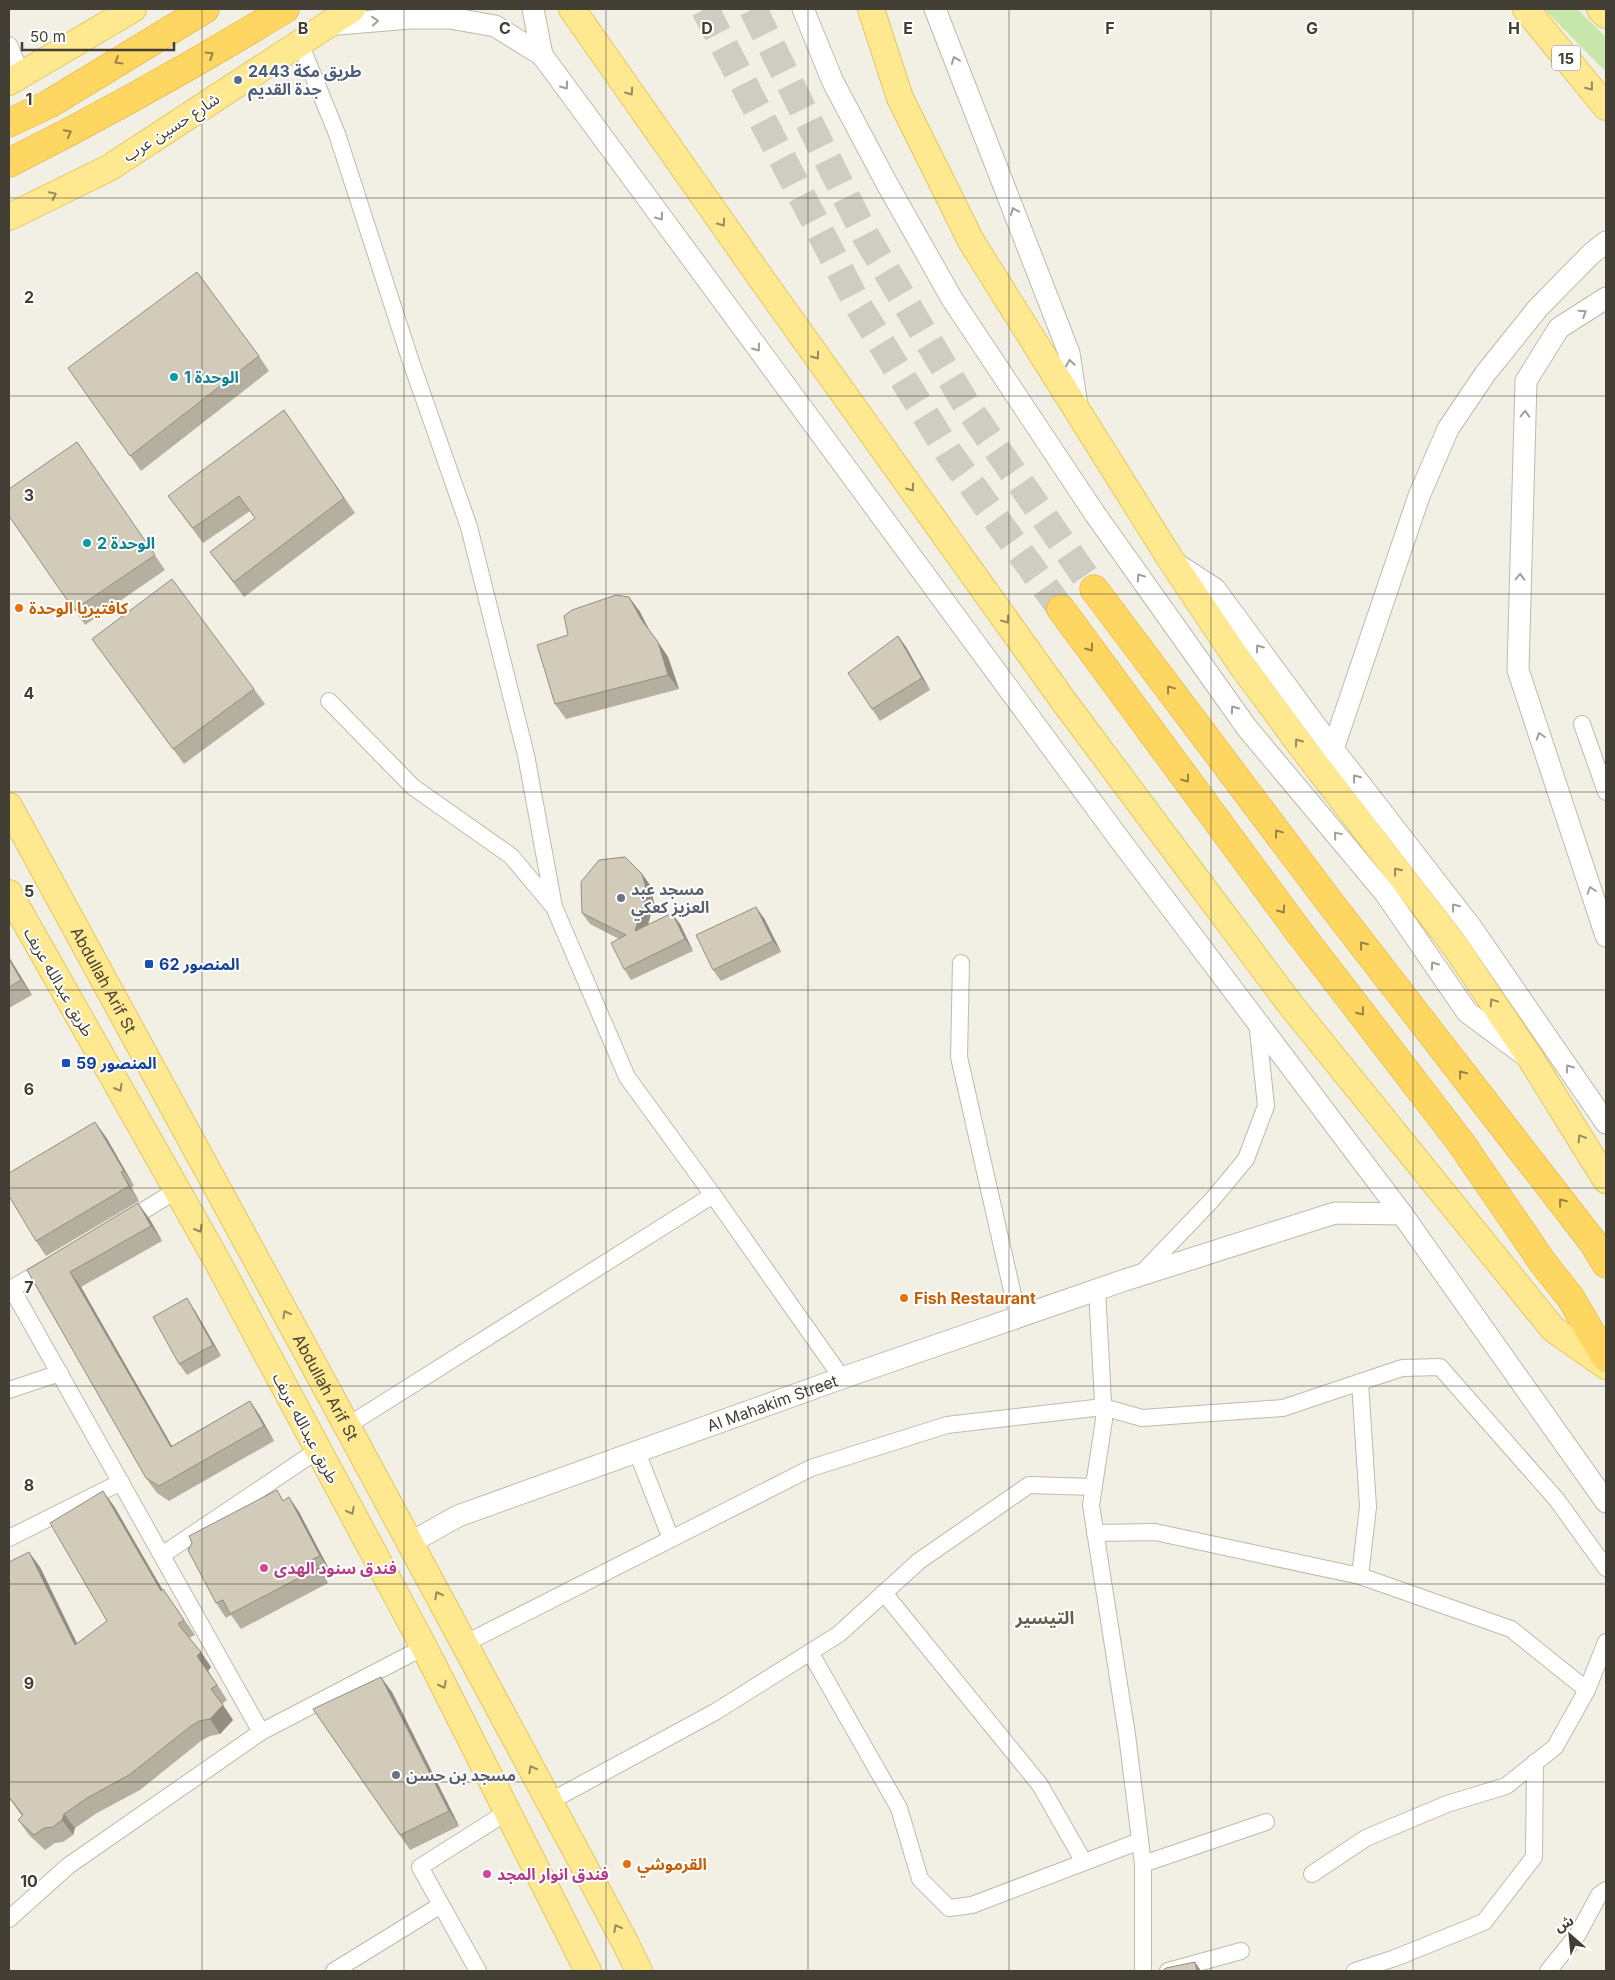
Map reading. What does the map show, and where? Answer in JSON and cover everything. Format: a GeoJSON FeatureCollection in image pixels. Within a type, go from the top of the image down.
{"type":"FeatureCollection","features":[{"type":"Feature","properties":{"kind":"highway"},"geometry":{"type":"LineString","coordinates":[[9,123],[49,104],[205,9]]}},
{"type":"Feature","properties":{"kind":"highway"},"geometry":{"type":"LineString","coordinates":[[9,163],[65,135],[197,63],[285,9]]}},
{"type":"Feature","properties":{"kind":"highway"},"geometry":{"type":"LineString","coordinates":[[1094,589],[1328,900],[1592,1241],[1606,1264]]}},
{"type":"Feature","properties":{"kind":"highway"},"geometry":{"type":"LineString","coordinates":[[1061,609],[1299,932],[1461,1143],[1543,1263],[1570,1297],[1606,1358]]}},
{"type":"Feature","properties":{"kind":"main road"},"geometry":{"type":"LineString","coordinates":[[16,79],[133,9]]}},
{"type":"Feature","properties":{"kind":"main road","name":"شارع حسين عرب"},"geometry":{"type":"LineString","coordinates":[[9,217],[109,168],[352,9]]}},
{"type":"Feature","properties":{"kind":"main road"},"geometry":{"type":"LineString","coordinates":[[572,9],[758,274],[1065,703],[1290,1004],[1553,1329],[1606,1366]]}},
{"type":"Feature","properties":{"kind":"main road"},"geometry":{"type":"LineString","coordinates":[[871,9],[900,98],[971,241],[1171,560],[1240,663],[1302,748],[1455,946],[1531,1059],[1606,1180]]}},
{"type":"Feature","properties":{"kind":"main road","name":"15"},"geometry":{"type":"LineString","coordinates":[[1526,9],[1606,107]]}},
{"type":"Feature","properties":{"kind":"main road"},"geometry":{"type":"LineString","coordinates":[[1600,9],[1606,15]]}},
{"type":"Feature","properties":{"kind":"main road","name":"Abdullah Arif St"},"geometry":{"type":"LineString","coordinates":[[9,806],[410,1542],[639,1971]]}},
{"type":"Feature","properties":{"kind":"main road","name":"طريق عبدالله عريف"},"geometry":{"type":"LineString","coordinates":[[9,893],[220,1267],[424,1647],[588,1971]]}},
{"type":"Feature","properties":{"kind":"main road"},"geometry":{"type":"LineString","coordinates":[[424,1647],[460,1637]]}},
{"type":"Feature","properties":{"kind":"street"},"geometry":{"type":"LineString","coordinates":[[533,9],[542,54]]}},
{"type":"Feature","properties":{"kind":"street"},"geometry":{"type":"LineString","coordinates":[[803,9],[834,82],[886,182],[952,299],[1095,514],[1247,728],[1385,893],[1467,1012],[1531,1059]]}},
{"type":"Feature","properties":{"kind":"street"},"geometry":{"type":"LineString","coordinates":[[935,9],[1069,353],[1078,411]]}},
{"type":"Feature","properties":{"kind":"street"},"geometry":{"type":"LineString","coordinates":[[326,25],[410,18],[450,18],[495,26],[542,54],[898,539],[1402,1214],[1606,1502]]}},
{"type":"Feature","properties":{"kind":"street"},"geometry":{"type":"LineString","coordinates":[[300,42],[337,134],[410,359],[469,526],[526,755],[554,907],[627,1077],[842,1378]]}},
{"type":"Feature","properties":{"kind":"street"},"geometry":{"type":"LineString","coordinates":[[9,46],[16,79]]}},
{"type":"Feature","properties":{"kind":"street"},"geometry":{"type":"LineString","coordinates":[[1333,749],[1419,496],[1448,429],[1485,374],[1538,308],[1591,254],[1606,242]]}},
{"type":"Feature","properties":{"kind":"street"},"geometry":{"type":"LineString","coordinates":[[1606,298],[1559,328],[1526,380],[1518,670],[1606,936]]}},
{"type":"Feature","properties":{"kind":"street"},"geometry":{"type":"LineString","coordinates":[[1538,308],[1559,328]]}},
{"type":"Feature","properties":{"kind":"street"},"geometry":{"type":"LineString","coordinates":[[1171,560],[1215,589],[1333,749],[1471,927],[1606,1123]]}},
{"type":"Feature","properties":{"kind":"street"},"geometry":{"type":"LineString","coordinates":[[329,701],[413,787],[511,856],[554,907]]}},
{"type":"Feature","properties":{"kind":"street"},"geometry":{"type":"LineString","coordinates":[[1582,724],[1606,792]]}},
{"type":"Feature","properties":{"kind":"street"},"geometry":{"type":"LineString","coordinates":[[961,963],[959,1057],[1018,1317]]}},
{"type":"Feature","properties":{"kind":"street"},"geometry":{"type":"LineString","coordinates":[[1140,1275],[1212,1200],[1246,1159],[1266,1106],[1257,1021]]}},
{"type":"Feature","properties":{"kind":"street"},"geometry":{"type":"LineString","coordinates":[[111,1230],[177,1190]]}},
{"type":"Feature","properties":{"kind":"street"},"geometry":{"type":"LineString","coordinates":[[347,1426],[713,1195]]}},
{"type":"Feature","properties":{"kind":"street","name":"Al Mahakim Street"},"geometry":{"type":"LineString","coordinates":[[410,1542],[458,1516],[842,1378],[1140,1275],[1335,1213],[1402,1214]]}},
{"type":"Feature","properties":{"kind":"street"},"geometry":{"type":"LineString","coordinates":[[62,1259],[10,1289],[60,1374],[261,1732]]}},
{"type":"Feature","properties":{"kind":"street"},"geometry":{"type":"LineString","coordinates":[[1096,1290],[1104,1420],[1090,1505],[1127,1735],[1143,1864],[1143,1971]]}},
{"type":"Feature","properties":{"kind":"street"},"geometry":{"type":"LineString","coordinates":[[460,1637],[671,1539],[811,1468],[947,1425],[1103,1406],[1142,1418],[1283,1408],[1402,1368],[1440,1368],[1557,1500],[1606,1568]]}},
{"type":"Feature","properties":{"kind":"street"},"geometry":{"type":"LineString","coordinates":[[9,1390],[60,1374]]}},
{"type":"Feature","properties":{"kind":"street"},"geometry":{"type":"LineString","coordinates":[[1360,1382],[1368,1507],[1360,1576]]}},
{"type":"Feature","properties":{"kind":"street"},"geometry":{"type":"LineString","coordinates":[[162,1555],[318,1450]]}},
{"type":"Feature","properties":{"kind":"street"},"geometry":{"type":"LineString","coordinates":[[637,1452],[671,1539]]}},
{"type":"Feature","properties":{"kind":"street"},"geometry":{"type":"LineString","coordinates":[[9,1538],[121,1482]]}},
{"type":"Feature","properties":{"kind":"street"},"geometry":{"type":"LineString","coordinates":[[549,1802],[716,1712],[839,1634],[919,1561],[1029,1485],[1094,1487]]}},
{"type":"Feature","properties":{"kind":"street"},"geometry":{"type":"LineString","coordinates":[[1095,1533],[1155,1532],[1360,1576],[1511,1629],[1587,1690]]}},
{"type":"Feature","properties":{"kind":"street"},"geometry":{"type":"LineString","coordinates":[[884,1593],[1040,1785],[1084,1862]]}},
{"type":"Feature","properties":{"kind":"street"},"geometry":{"type":"LineString","coordinates":[[1312,1874],[1366,1838],[1448,1804],[1506,1786],[1555,1747],[1587,1690],[1606,1642]]}},
{"type":"Feature","properties":{"kind":"street"},"geometry":{"type":"LineString","coordinates":[[9,1918],[68,1866],[261,1732],[424,1647]]}},
{"type":"Feature","properties":{"kind":"street"},"geometry":{"type":"LineString","coordinates":[[810,1652],[899,1808],[920,1879],[949,1908],[972,1905],[1140,1841]]}},
{"type":"Feature","properties":{"kind":"street"},"geometry":{"type":"LineString","coordinates":[[1355,1971],[1395,1958],[1484,1922],[1534,1857],[1535,1762]]}},
{"type":"Feature","properties":{"kind":"street"},"geometry":{"type":"LineString","coordinates":[[478,1971],[420,1867],[507,1812]]}},
{"type":"Feature","properties":{"kind":"street"},"geometry":{"type":"LineString","coordinates":[[1143,1864],[1266,1822]]}},
{"type":"Feature","properties":{"kind":"street"},"geometry":{"type":"LineString","coordinates":[[1548,1971],[1578,1934],[1599,1895],[1606,1890]]}},
{"type":"Feature","properties":{"kind":"street"},"geometry":{"type":"LineString","coordinates":[[334,1971],[441,1905]]}},
{"type":"Feature","properties":{"kind":"street"},"geometry":{"type":"LineString","coordinates":[[1168,1971],[1241,1951]]}},
{"type":"Feature","properties":{"kind":"green space"},"geometry":{"type":"Polygon","coordinates":[[[1544,9],[1577,9],[1606,37],[1606,72],[1544,9]]]}},
{"type":"Feature","properties":{"kind":"building","name":"الوحدة 1"},"geometry":{"type":"Polygon","coordinates":[[[197,272],[259,356],[130,456],[68,368],[197,272]]]}},
{"type":"Feature","properties":{"kind":"building"},"geometry":{"type":"Polygon","coordinates":[[[284,410],[344,498],[234,582],[210,552],[255,518],[239,496],[193,528],[168,496],[284,410]]]}},
{"type":"Feature","properties":{"kind":"building","name":"الوحدة 2"},"geometry":{"type":"Polygon","coordinates":[[[77,442],[155,555],[74,610],[9,516],[9,489],[77,442]]]}},
{"type":"Feature","properties":{"kind":"building"},"geometry":{"type":"Polygon","coordinates":[[[172,579],[254,689],[173,749],[92,639],[172,579]]]}},
{"type":"Feature","properties":{"kind":"building"},"geometry":{"type":"Polygon","coordinates":[[[616,595],[629,597],[641,619],[658,642],[668,675],[555,704],[537,645],[568,635],[564,616],[572,610],[616,595]]]}},
{"type":"Feature","properties":{"kind":"building"},"geometry":{"type":"Polygon","coordinates":[[[898,636],[922,678],[872,709],[848,673],[898,636]]]}},
{"type":"Feature","properties":{"kind":"building"},"geometry":{"type":"Polygon","coordinates":[[[625,857],[642,874],[647,892],[635,931],[672,913],[685,939],[624,969],[611,943],[626,935],[582,913],[581,882],[599,860],[625,857]]]}},
{"type":"Feature","properties":{"kind":"building"},"geometry":{"type":"Polygon","coordinates":[[[756,907],[773,941],[713,970],[696,935],[756,907]]]}},
{"type":"Feature","properties":{"kind":"building"},"geometry":{"type":"Polygon","coordinates":[[[9,959],[21,980],[9,987],[9,959]]]}},
{"type":"Feature","properties":{"kind":"building"},"geometry":{"type":"Polygon","coordinates":[[[95,1122],[124,1171],[121,1172],[129,1186],[36,1241],[9,1196],[9,1173],[95,1122]]]}},
{"type":"Feature","properties":{"kind":"building"},"geometry":{"type":"Polygon","coordinates":[[[138,1203],[151,1226],[70,1272],[171,1447],[250,1401],[264,1426],[159,1486],[146,1478],[27,1270],[138,1203]]]}},
{"type":"Feature","properties":{"kind":"building"},"geometry":{"type":"Polygon","coordinates":[[[187,1298],[213,1345],[179,1364],[153,1317],[187,1298]]]}},
{"type":"Feature","properties":{"kind":"building","name":"فندق سنود الهدى"},"geometry":{"type":"Polygon","coordinates":[[[277,1490],[283,1501],[289,1497],[320,1556],[313,1559],[318,1568],[230,1614],[223,1600],[216,1603],[188,1550],[192,1543],[189,1536],[277,1490]]]}},
{"type":"Feature","properties":{"kind":"building"},"geometry":{"type":"Polygon","coordinates":[[[103,1491],[161,1591],[163,1589],[184,1620],[178,1624],[201,1652],[197,1656],[217,1685],[211,1689],[223,1705],[210,1719],[199,1721],[191,1726],[129,1775],[87,1798],[64,1814],[62,1820],[53,1827],[44,1828],[34,1835],[18,1820],[23,1815],[9,1797],[9,1562],[29,1552],[75,1645],[107,1621],[50,1523],[103,1491]]]}},
{"type":"Feature","properties":{"kind":"building","name":"مسجد بن حسن"},"geometry":{"type":"Polygon","coordinates":[[[381,1677],[449,1811],[400,1835],[313,1709],[381,1677]]]}},
{"type":"Feature","properties":{"kind":"building"},"geometry":{"type":"Polygon","coordinates":[[[1195,1962],[1197,1971],[1162,1971],[1166,1968],[1195,1962]]]}},
{"type":"Feature","properties":{"kind":"tunnel"},"geometry":{"type":"LineString","coordinates":[[705,9],[859,307],[950,455],[1061,609]]}},
{"type":"Feature","properties":{"kind":"tunnel"},"geometry":{"type":"LineString","coordinates":[[753,9],[865,235],[969,409],[1094,589]]}},
{"type":"Feature","properties":{"kind":"place","name":"2443 طريق مكة جدة القديم"},"geometry":{"type":"Point","coordinates":[238,80]}},
{"type":"Feature","properties":{"kind":"place","name":"الوحدة 1"},"geometry":{"type":"Point","coordinates":[174,377]}},
{"type":"Feature","properties":{"kind":"place","name":"الوحدة 2"},"geometry":{"type":"Point","coordinates":[87,543]}},
{"type":"Feature","properties":{"kind":"place","name":"كافتيريا الوحدة"},"geometry":{"type":"Point","coordinates":[19,608]}},
{"type":"Feature","properties":{"kind":"place","name":"مسجد عبد العزيز كعكي"},"geometry":{"type":"Point","coordinates":[621,898]}},
{"type":"Feature","properties":{"kind":"place","name":"المنصور 62"},"geometry":{"type":"Point","coordinates":[149,964]}},
{"type":"Feature","properties":{"kind":"place","name":"المنصور 59"},"geometry":{"type":"Point","coordinates":[66,1063]}},
{"type":"Feature","properties":{"kind":"place","name":"Fish Restaurant"},"geometry":{"type":"Point","coordinates":[904,1298]}},
{"type":"Feature","properties":{"kind":"place","name":"فندق سنود الهدى"},"geometry":{"type":"Point","coordinates":[264,1568]}},
{"type":"Feature","properties":{"kind":"place","name":"مسجد بن حسن"},"geometry":{"type":"Point","coordinates":[396,1775]}},
{"type":"Feature","properties":{"kind":"place","name":"القرموشي"},"geometry":{"type":"Point","coordinates":[627,1864]}},
{"type":"Feature","properties":{"kind":"place","name":"فندق انوار المجد"},"geometry":{"type":"Point","coordinates":[487,1874]}},
{"type":"Feature","properties":{"kind":"district","name":"التيسير"},"geometry":{"type":"Point","coordinates":[1045,1617]}}]}
